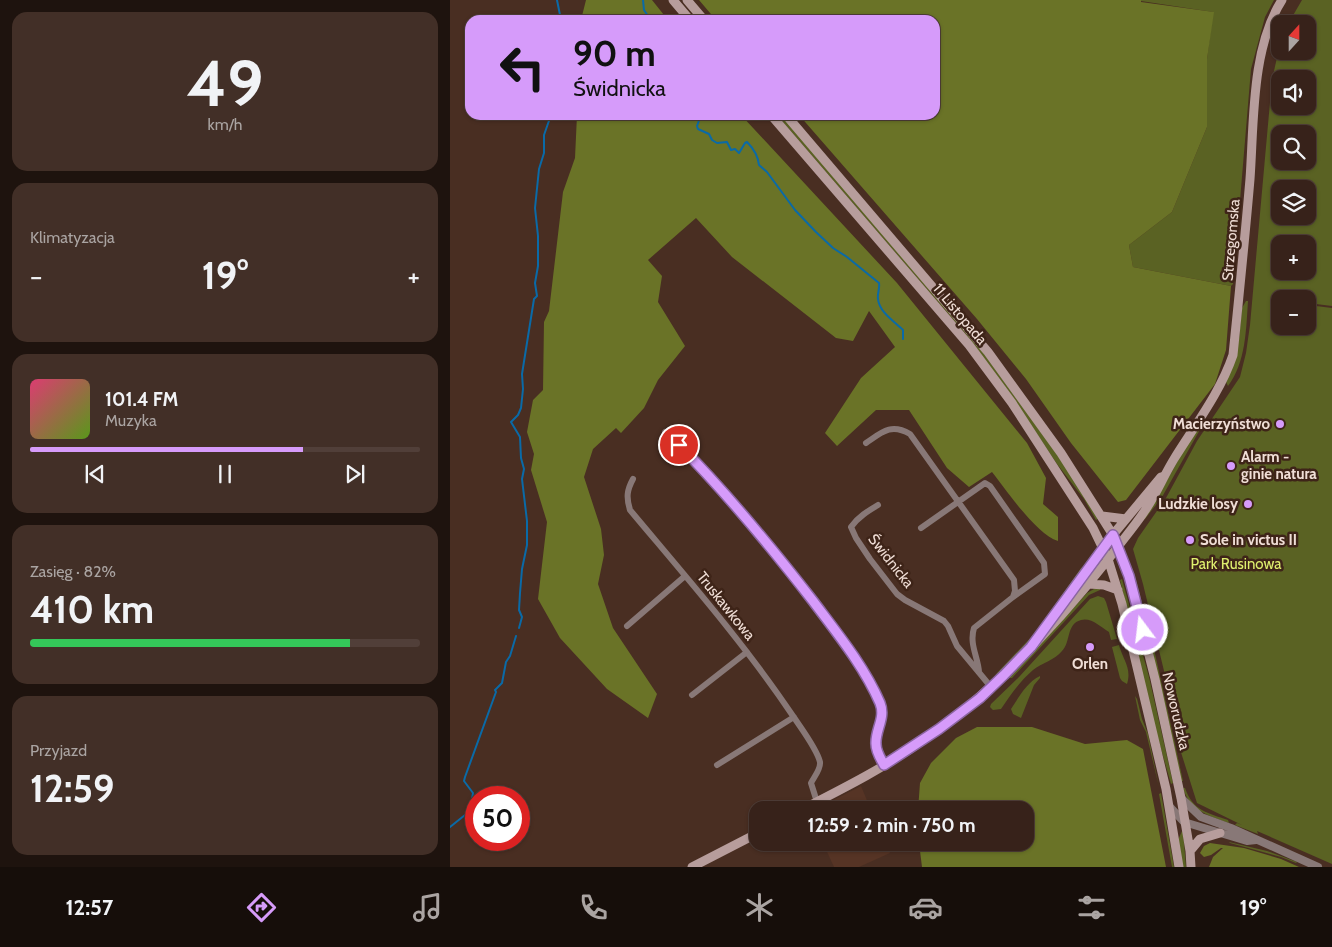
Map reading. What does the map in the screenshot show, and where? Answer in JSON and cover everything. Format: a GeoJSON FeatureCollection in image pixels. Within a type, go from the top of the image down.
{"type":"FeatureCollection","features":[{"type":"Feature","properties":{"kind":"main road"},"geometry":{"type":"LineString","coordinates":[[673,0],[686,15]]}},
{"type":"Feature","properties":{"kind":"main road"},"geometry":{"type":"LineString","coordinates":[[687,0],[700,15]]}},
{"type":"Feature","properties":{"kind":"main road","name":"Strzegomska"},"geometry":{"type":"LineString","coordinates":[[1113,535],[1167,470],[1212,400],[1228,370],[1233,354],[1245,235],[1256,89],[1266,35],[1282,0]]}},
{"type":"Feature","properties":{"kind":"main road","name":"11 Listopada"},"geometry":{"type":"LineString","coordinates":[[776,120],[969,345],[1012,403],[1088,520],[1103,548]]}},
{"type":"Feature","properties":{"kind":"main road","name":"11 Listopada"},"geometry":{"type":"LineString","coordinates":[[790,120],[988,352],[1061,453],[1113,535]]}},
{"type":"Feature","properties":{"kind":"main road","name":"Strzegomska"},"geometry":{"type":"LineString","coordinates":[[1108,559],[1157,492],[1167,470]]}},
{"type":"Feature","properties":{"kind":"main road"},"geometry":{"type":"LineString","coordinates":[[1102,516],[1126,519]]}},
{"type":"Feature","properties":{"kind":"main road"},"geometry":{"type":"LineString","coordinates":[[1031,647],[1113,535]]}},
{"type":"Feature","properties":{"kind":"main road","name":"Noworudzka"},"geometry":{"type":"LineString","coordinates":[[1113,535],[1129,576],[1143,630],[1181,798],[1191,867]]}},
{"type":"Feature","properties":{"kind":"main road","name":"Noworudzka"},"geometry":{"type":"LineString","coordinates":[[1103,548],[1118,590],[1170,807],[1179,867]]}},
{"type":"Feature","properties":{"kind":"main road"},"geometry":{"type":"LineString","coordinates":[[819,801],[884,765],[934,733],[971,704],[991,687],[1056,622],[1108,559]]}},
{"type":"Feature","properties":{"kind":"main road"},"geometry":{"type":"LineString","coordinates":[[1089,584],[1104,585],[1118,590]]}},
{"type":"Feature","properties":{"kind":"main road"},"geometry":{"type":"LineString","coordinates":[[1190,851],[1200,839],[1220,833]]}},
{"type":"Feature","properties":{"kind":"main road"},"geometry":{"type":"LineString","coordinates":[[692,867],[749,838]]}},
{"type":"Feature","properties":{"kind":"street"},"geometry":{"type":"LineString","coordinates":[[866,443],[888,429],[895,429],[910,434],[1014,580],[1016,591],[1013,597]]}},
{"type":"Feature","properties":{"kind":"street"},"geometry":{"type":"LineString","coordinates":[[664,432],[707,473],[748,519],[840,636],[867,679],[880,705],[882,719],[876,743],[877,752],[884,765]]}},
{"type":"Feature","properties":{"kind":"street","name":"Truskawkowa"},"geometry":{"type":"LineString","coordinates":[[633,479],[628,489],[627,500],[630,510],[747,652],[794,717],[820,762],[811,783],[817,801]]}},
{"type":"Feature","properties":{"kind":"street","name":"Świdnicka"},"geometry":{"type":"LineString","coordinates":[[921,528],[985,484],[990,486],[1044,563],[1045,574],[974,628],[972,648],[978,663],[979,672]]}},
{"type":"Feature","properties":{"kind":"street","name":"Świdnicka"},"geometry":{"type":"LineString","coordinates":[[878,505],[866,512],[851,527],[856,538],[897,594],[944,621],[957,646],[991,687]]}},
{"type":"Feature","properties":{"kind":"street","name":"Truskawkowa"},"geometry":{"type":"LineString","coordinates":[[627,626],[685,576]]}},
{"type":"Feature","properties":{"kind":"street","name":"Truskawkowa"},"geometry":{"type":"LineString","coordinates":[[692,695],[747,652]]}},
{"type":"Feature","properties":{"kind":"street"},"geometry":{"type":"LineString","coordinates":[[717,765],[794,717]]}},
{"type":"Feature","properties":{"kind":"street"},"geometry":{"type":"LineString","coordinates":[[1181,798],[1201,817],[1231,828],[1318,867]]}},
{"type":"Feature","properties":{"kind":"street"},"geometry":{"type":"LineString","coordinates":[[1170,807],[1184,822],[1247,841],[1256,840]]}},
{"type":"Feature","properties":{"kind":"street"},"geometry":{"type":"LineString","coordinates":[[1174,834],[1184,822],[1201,817]]}},
{"type":"Feature","properties":{"kind":"shaded area"},"geometry":{"type":"Polygon","coordinates":[[[861,786],[867,801],[832,801],[861,786]]]}},
{"type":"Feature","properties":{"kind":"shaded area"},"geometry":{"type":"Polygon","coordinates":[[[827,851],[889,851],[890,853],[859,867],[834,867],[827,851]]]}},
{"type":"Feature","properties":{"kind":"green space"},"geometry":{"type":"Polygon","coordinates":[[[586,0],[652,0],[664,15],[582,15],[586,0]]]}},
{"type":"Feature","properties":{"kind":"green space"},"geometry":{"type":"Polygon","coordinates":[[[699,0],[1141,0],[1141,2],[1214,12],[1207,59],[1207,127],[1172,212],[1129,245],[1133,267],[1231,286],[1226,350],[1215,384],[1126,500],[1118,502],[1071,443],[1026,379],[977,319],[803,120],[940,120],[940,15],[712,15],[699,0]]]}},
{"type":"Feature","properties":{"kind":"green space"},"geometry":{"type":"Polygon","coordinates":[[[1141,0],[1274,0],[1265,17],[1251,69],[1233,284],[1231,286],[1133,267],[1129,245],[1172,212],[1207,127],[1207,59],[1213,12],[1141,0]]]}},
{"type":"Feature","properties":{"kind":"green space","name":"Park Rusinowa"},"geometry":{"type":"Polygon","coordinates":[[[1302,0],[1332,0],[1332,306],[1316,304],[1316,290],[1271,290],[1271,335],[1316,335],[1316,306],[1332,308],[1332,864],[1257,831],[1258,834],[1235,825],[1237,823],[1242,825],[1197,803],[1179,746],[1165,675],[1133,549],[1138,538],[1166,498],[1197,441],[1240,377],[1250,325],[1271,91],[1271,115],[1316,115],[1316,70],[1274,70],[1276,60],[1316,60],[1316,15],[1293,15],[1302,0]]]}},
{"type":"Feature","properties":{"kind":"green space"},"geometry":{"type":"Polygon","coordinates":[[[577,120],[746,120],[897,283],[1027,443],[1046,478],[1043,504],[1058,517],[1058,541],[1049,537],[1031,521],[992,472],[969,487],[947,468],[909,410],[876,410],[837,446],[825,433],[861,378],[895,347],[869,311],[853,341],[836,338],[732,257],[696,218],[648,260],[662,276],[658,302],[685,346],[658,380],[644,408],[621,433],[616,428],[593,449],[584,477],[601,529],[604,555],[598,584],[613,628],[657,694],[648,718],[607,689],[560,638],[538,599],[547,522],[531,470],[534,454],[527,432],[533,400],[543,390],[544,322],[549,311],[563,192],[575,158],[577,120]]]}},
{"type":"Feature","properties":{"kind":"green space"},"geometry":{"type":"Polygon","coordinates":[[[781,120],[785,120],[971,336],[1061,460],[1099,518],[1096,520],[1084,499],[1057,464],[1012,396],[969,338],[781,120]]]}},
{"type":"Feature","properties":{"kind":"green space"},"geometry":{"type":"Polygon","coordinates":[[[1246,301],[1248,301],[1247,323],[1242,356],[1234,377],[1228,386],[1226,382],[1239,339],[1242,308],[1246,301]]]}},
{"type":"Feature","properties":{"kind":"green space"},"geometry":{"type":"Polygon","coordinates":[[[1197,426],[1202,426],[1162,497],[1145,519],[1143,518],[1160,493],[1197,426]]]}},
{"type":"Feature","properties":{"kind":"green space"},"geometry":{"type":"Polygon","coordinates":[[[1083,567],[1038,631],[1002,670],[995,675],[1035,633],[1083,567]]]}},
{"type":"Feature","properties":{"kind":"green space"},"geometry":{"type":"Polygon","coordinates":[[[1134,575],[1154,649],[1183,781],[1181,781],[1151,646],[1132,576],[1134,575]]]}},
{"type":"Feature","properties":{"kind":"green space"},"geometry":{"type":"Polygon","coordinates":[[[1122,579],[1149,677],[1173,783],[1171,784],[1155,728],[1120,580],[1122,579]]]}},
{"type":"Feature","properties":{"kind":"green space"},"geometry":{"type":"Polygon","coordinates":[[[1101,588],[1089,595],[1012,678],[1009,678],[1087,593],[1101,588]]]}},
{"type":"Feature","properties":{"kind":"green space"},"geometry":{"type":"Polygon","coordinates":[[[1098,596],[1104,598],[1106,602],[1117,639],[1111,640],[1109,632],[1092,621],[1085,619],[1076,622],[1071,629],[1065,647],[1059,654],[1028,674],[1001,709],[993,710],[990,707],[991,704],[1019,677],[1090,599],[1098,596]]]}},
{"type":"Feature","properties":{"kind":"green space"},"geometry":{"type":"Polygon","coordinates":[[[1119,645],[1128,669],[1127,684],[1120,678],[1112,647],[1119,645]]]}},
{"type":"Feature","properties":{"kind":"green space"},"geometry":{"type":"Polygon","coordinates":[[[1040,676],[1034,685],[1021,718],[1013,714],[1011,709],[1020,695],[1031,682],[1040,676]]]}},
{"type":"Feature","properties":{"kind":"green space"},"geometry":{"type":"Polygon","coordinates":[[[1135,696],[1148,734],[1159,787],[1146,732],[1140,720],[1135,696]]]}},
{"type":"Feature","properties":{"kind":"green space"},"geometry":{"type":"Polygon","coordinates":[[[977,727],[1032,727],[1085,744],[1127,740],[1143,749],[1166,867],[922,867],[920,851],[1034,851],[1034,801],[919,801],[920,783],[931,763],[956,738],[977,727]]]}},
{"type":"Feature","properties":{"kind":"green space"},"geometry":{"type":"Polygon","coordinates":[[[1183,788],[1185,788],[1192,802],[1202,810],[1228,820],[1229,823],[1207,815],[1195,807],[1186,796],[1183,788]]]}},
{"type":"Feature","properties":{"kind":"green space"},"geometry":{"type":"Polygon","coordinates":[[[1161,793],[1174,867],[1172,867],[1159,794],[1161,793]]]}},
{"type":"Feature","properties":{"kind":"green space"},"geometry":{"type":"Polygon","coordinates":[[[1182,831],[1186,867],[1182,867],[1178,840],[1182,831]]]}},
{"type":"Feature","properties":{"kind":"green space"},"geometry":{"type":"Polygon","coordinates":[[[1229,842],[1267,851],[1297,862],[1296,863],[1229,842]]]}},
{"type":"Feature","properties":{"kind":"green space"},"geometry":{"type":"Polygon","coordinates":[[[1210,843],[1244,848],[1281,859],[1299,867],[1209,867],[1213,857],[1223,848],[1204,857],[1200,853],[1204,846],[1210,843]]]}},
{"type":"Feature","properties":{"kind":"waterway"},"geometry":{"type":"LineString","coordinates":[[557,0],[560,15]]}},
{"type":"Feature","properties":{"kind":"waterway"},"geometry":{"type":"LineString","coordinates":[[643,0],[644,10],[647,15]]}},
{"type":"Feature","properties":{"kind":"waterway"},"geometry":{"type":"LineString","coordinates":[[519,628],[522,617],[519,610],[522,569],[527,545],[527,521],[520,437],[511,422],[518,415],[521,408],[522,374],[534,299],[537,296],[535,283],[538,266],[538,236],[535,208],[539,169],[544,153],[544,135],[549,120]]}},
{"type":"Feature","properties":{"kind":"waterway"},"geometry":{"type":"LineString","coordinates":[[699,120],[698,129],[709,134],[712,140],[717,143],[727,142],[731,150],[735,149],[739,153],[747,142],[752,147],[759,165],[767,172],[795,210],[833,248],[879,283],[879,304],[884,312],[903,330],[903,339]]}},
{"type":"Feature","properties":{"kind":"waterway"},"geometry":{"type":"LineString","coordinates":[[450,827],[470,811],[473,793],[464,781],[465,777],[496,692],[495,690],[502,683],[506,662],[510,656],[516,636]]}},
{"type":"Feature","properties":{"kind":"place","name":"Macierzyństwo"},"geometry":{"type":"Point","coordinates":[1280,424]}},
{"type":"Feature","properties":{"kind":"place","name":"Alarm - ginie natura"},"geometry":{"type":"Point","coordinates":[1231,466]}},
{"type":"Feature","properties":{"kind":"place","name":"Ludzkie losy"},"geometry":{"type":"Point","coordinates":[1248,504]}},
{"type":"Feature","properties":{"kind":"place","name":"Sole in victus II"},"geometry":{"type":"Point","coordinates":[1190,540]}},
{"type":"Feature","properties":{"kind":"place","name":"Orlen"},"geometry":{"type":"Point","coordinates":[1090,647]}},
{"type":"Feature","properties":{"kind":"route"},"geometry":{"type":"LineString","coordinates":[[679,445],[707,473],[760,534],[840,636],[874,691],[880,705],[882,719],[876,743],[877,752],[884,765],[922,742],[980,698],[1004,675],[1031,647],[1113,535],[1129,576],[1143,630]]}}]}
